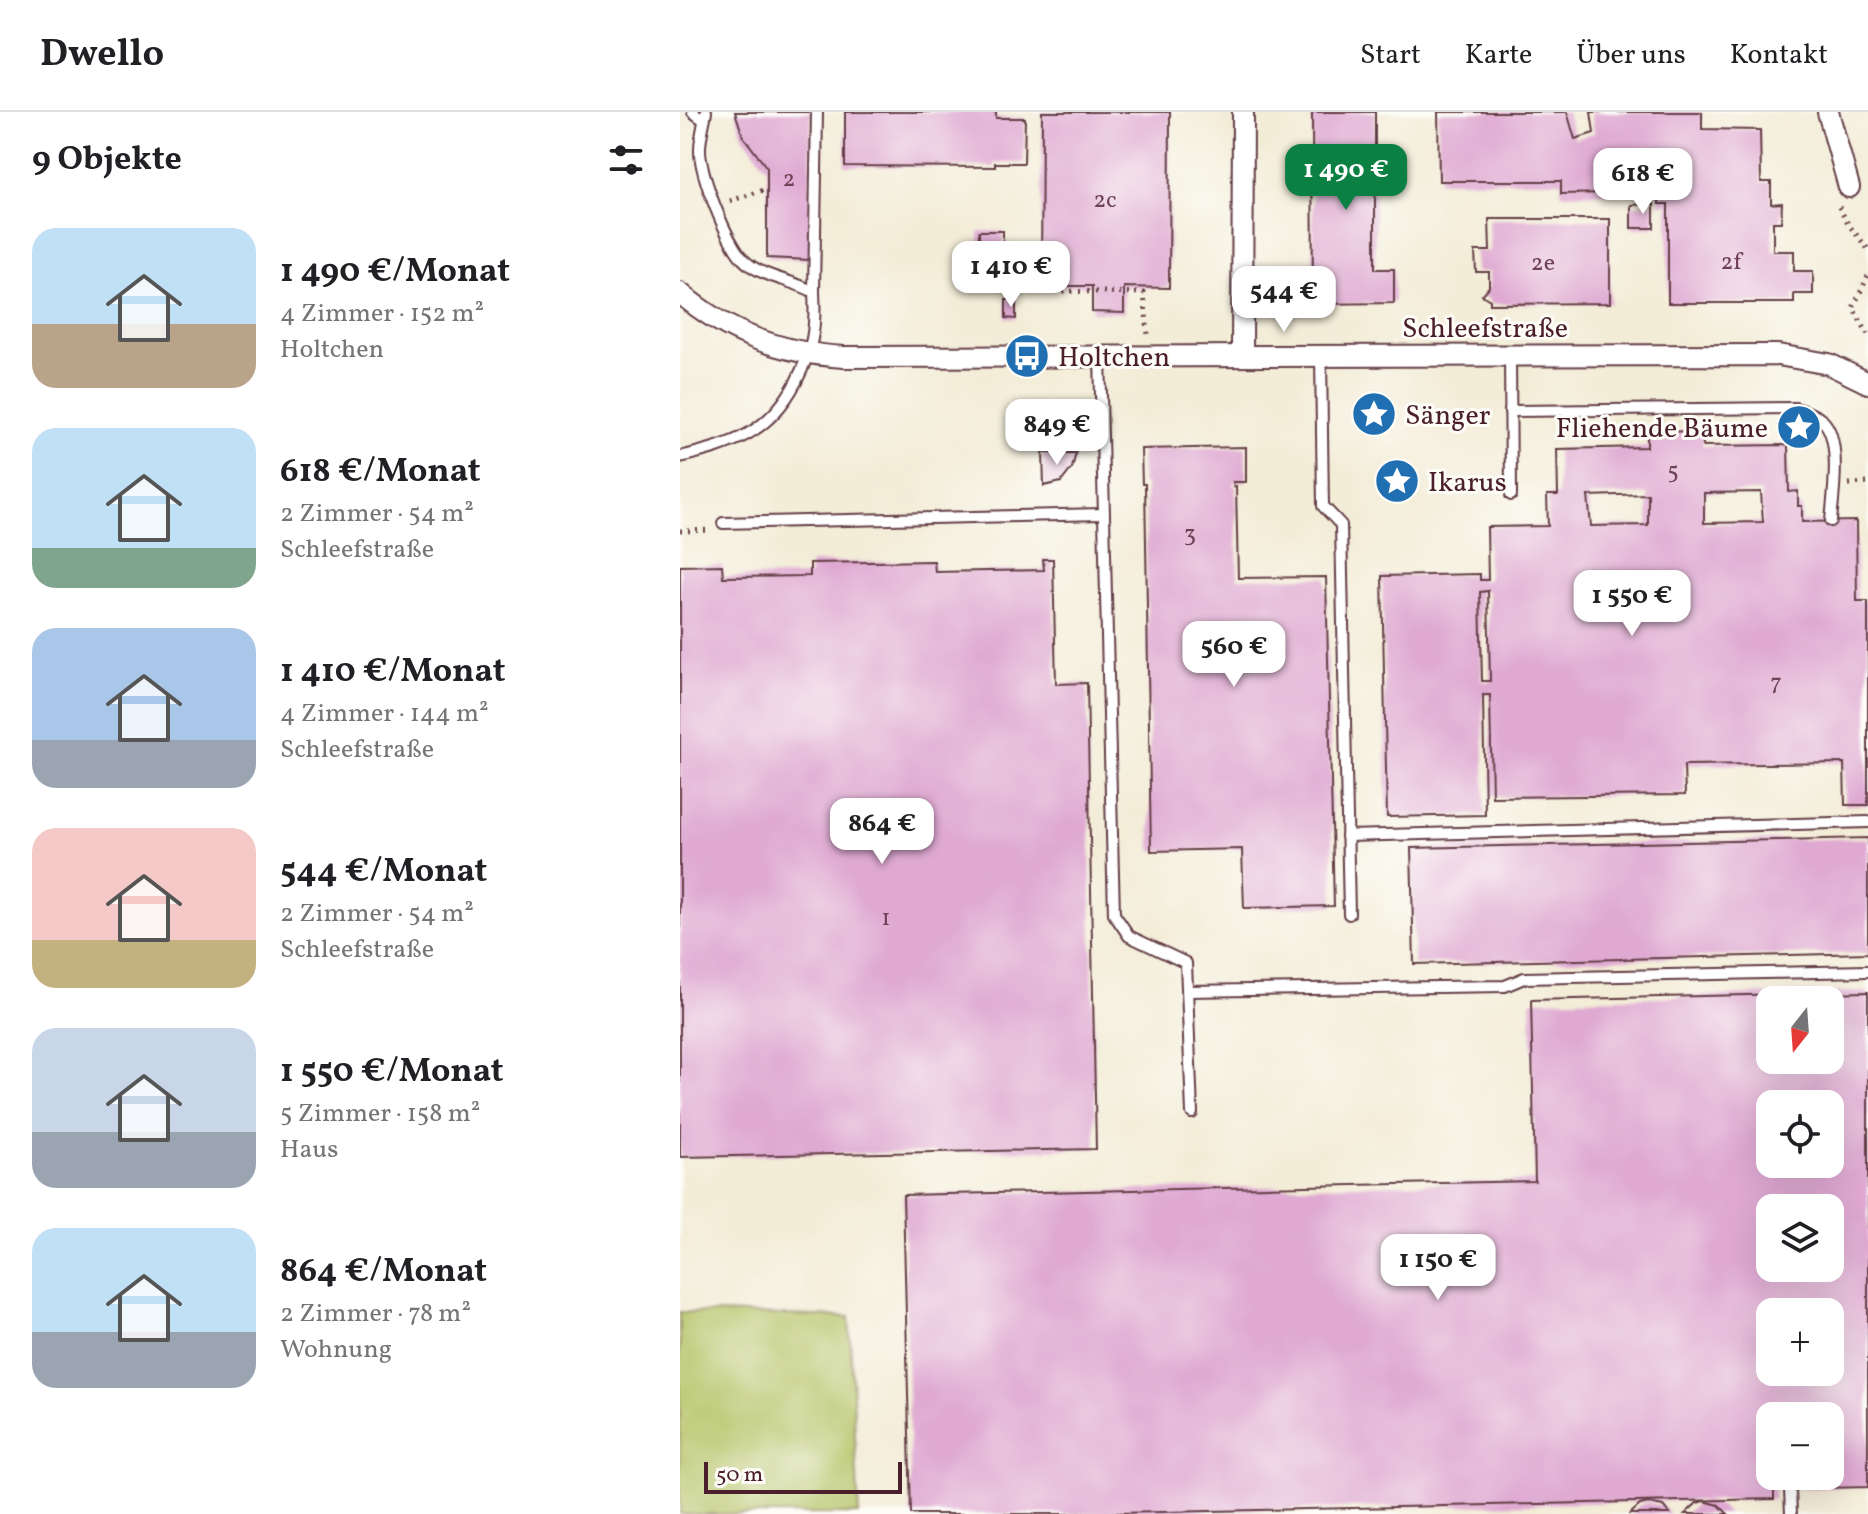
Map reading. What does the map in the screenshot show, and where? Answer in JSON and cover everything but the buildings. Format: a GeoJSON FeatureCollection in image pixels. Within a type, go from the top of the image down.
{"type":"FeatureCollection","features":[{"type":"Feature","properties":{"kind":"street"},"geometry":{"type":"LineString","coordinates":[[1242,356],[1243,112]]}},
{"type":"Feature","properties":{"kind":"street"},"geometry":{"type":"LineString","coordinates":[[1833,115],[1849,187]]}},
{"type":"Feature","properties":{"kind":"street","name":"Schleefstraße"},"geometry":{"type":"LineString","coordinates":[[680,293],[723,325],[748,337],[810,355],[1778,355],[1829,364],[1868,383]]}},
{"type":"Feature","properties":{"kind":"lane"},"geometry":{"type":"LineString","coordinates":[[693,112],[705,116],[699,151],[715,206],[733,245],[746,262],[766,274],[798,283],[814,292]]}},
{"type":"Feature","properties":{"kind":"lane"},"geometry":{"type":"LineString","coordinates":[[680,457],[737,439],[758,428],[779,411],[810,355],[816,317],[817,112]]}},
{"type":"Feature","properties":{"kind":"lane"},"geometry":{"type":"LineString","coordinates":[[1510,355],[1511,495]]}},
{"type":"Feature","properties":{"kind":"lane"},"geometry":{"type":"LineString","coordinates":[[1100,356],[1114,914],[1129,936],[1186,963],[1192,1113]]}},
{"type":"Feature","properties":{"kind":"lane"},"geometry":{"type":"LineString","coordinates":[[1321,356],[1323,506],[1341,525],[1349,914]]}},
{"type":"Feature","properties":{"kind":"lane"},"geometry":{"type":"LineString","coordinates":[[1510,411],[1795,408],[1813,414],[1825,423],[1832,436],[1834,484],[1831,521]]}},
{"type":"Feature","properties":{"kind":"lane"},"geometry":{"type":"LineString","coordinates":[[723,523],[1103,514]]}},
{"type":"Feature","properties":{"kind":"lane"},"geometry":{"type":"LineString","coordinates":[[1347,836],[1868,822]]}},
{"type":"Feature","properties":{"kind":"lane"},"geometry":{"type":"LineString","coordinates":[[1188,991],[1505,986],[1524,978],[1868,971]]}},
{"type":"Feature","properties":{"kind":"lane"},"geometry":{"type":"LineString","coordinates":[[1790,1490],[1791,1514]]}},
{"type":"Feature","properties":{"kind":"path"},"geometry":{"type":"LineString","coordinates":[[1849,187],[1837,203],[1848,224],[1868,249]]}},
{"type":"Feature","properties":{"kind":"path"},"geometry":{"type":"LineString","coordinates":[[715,206],[767,189]]}},
{"type":"Feature","properties":{"kind":"path"},"geometry":{"type":"LineString","coordinates":[[1868,276],[1853,308],[1868,334]]}},
{"type":"Feature","properties":{"kind":"path"},"geometry":{"type":"LineString","coordinates":[[1015,290],[1144,293],[1150,356]]}},
{"type":"Feature","properties":{"kind":"path"},"geometry":{"type":"LineString","coordinates":[[680,531],[719,530],[723,523]]}},
{"type":"Feature","properties":{"kind":"green space"},"geometry":{"type":"Polygon","coordinates":[[[680,1312],[849,1317],[859,1514],[680,1514],[680,1312]]]}},
{"type":"Feature","properties":{"kind":"place","name":"Holtchen"},"geometry":{"type":"Point","coordinates":[1027,356]}},
{"type":"Feature","properties":{"kind":"place","name":"Sänger"},"geometry":{"type":"Point","coordinates":[1374,414]}},
{"type":"Feature","properties":{"kind":"place","name":"Fliehende Bäume"},"geometry":{"type":"Point","coordinates":[1799,427]}},
{"type":"Feature","properties":{"kind":"place","name":"Ikarus"},"geometry":{"type":"Point","coordinates":[1397,481]}}]}
